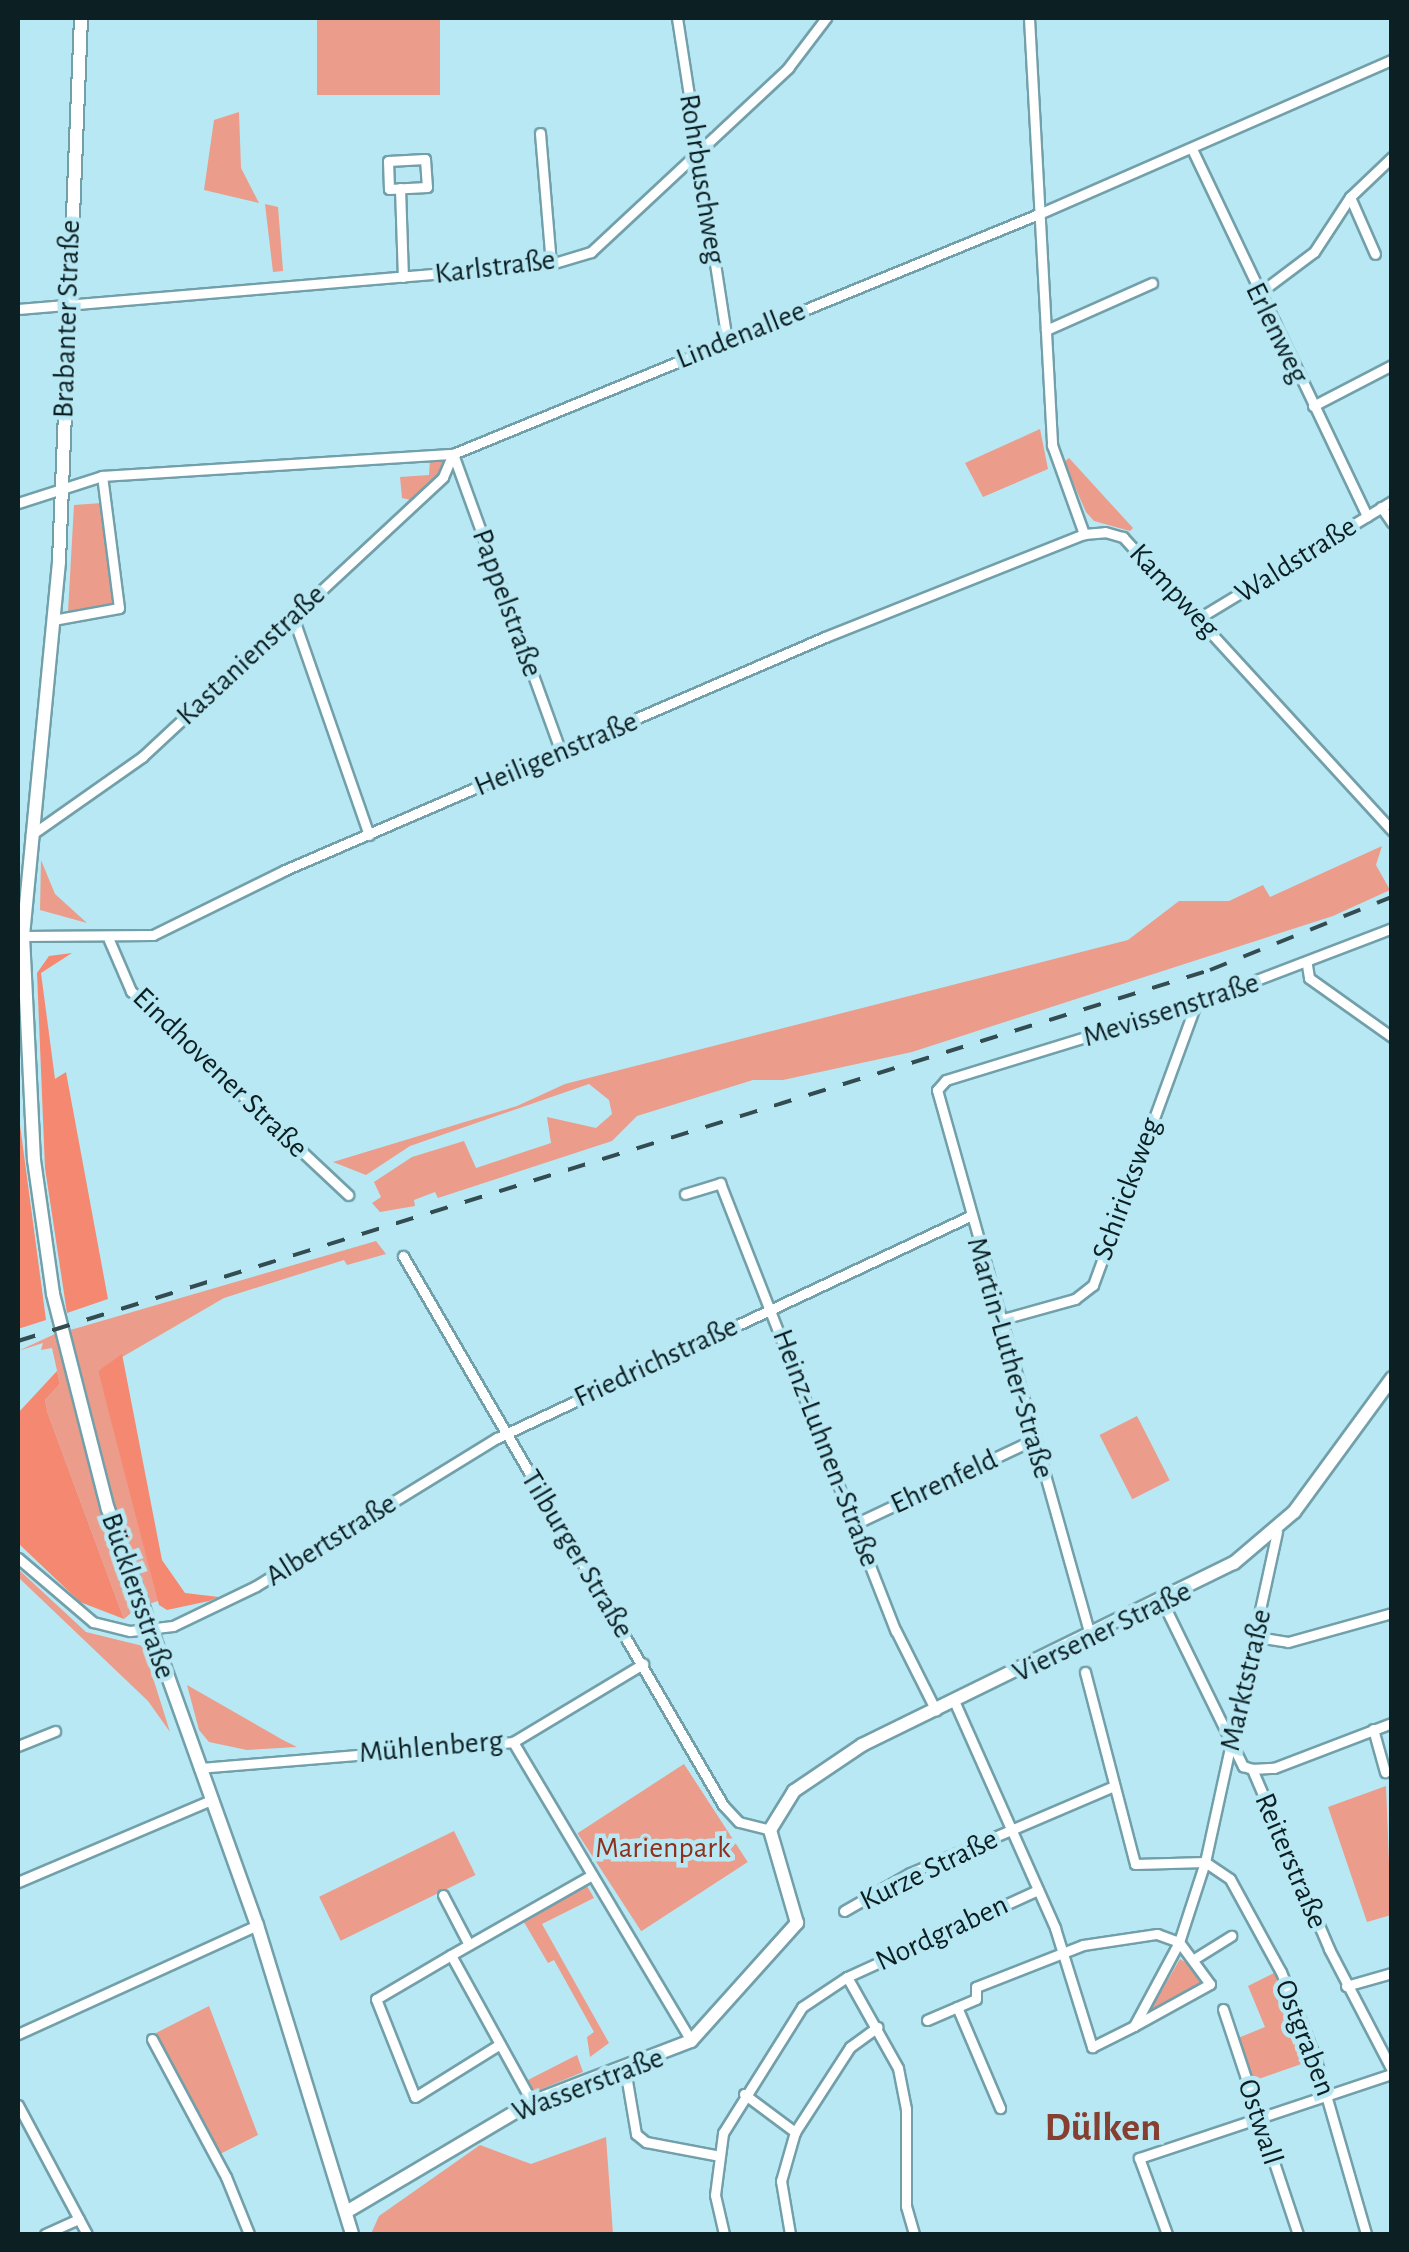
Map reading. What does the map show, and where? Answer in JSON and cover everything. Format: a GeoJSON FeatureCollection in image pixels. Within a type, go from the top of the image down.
{"type":"FeatureCollection","features":[{"type":"Feature","properties":{"kind":"main road","name":"Brabanter Straße"},"geometry":{"type":"LineString","coordinates":[[23,936],[29,836],[53,620],[81,18]]}},
{"type":"Feature","properties":{"kind":"main road","name":"Bücklersstraße"},"geometry":{"type":"LineString","coordinates":[[23,936],[25,1062],[52,1294],[102,1490],[149,1631],[257,1925],[352,2234]]}},
{"type":"Feature","properties":{"kind":"main road","name":"Viersener Straße"},"geometry":{"type":"LineString","coordinates":[[770,1830],[778,1809],[821,1768],[1164,1602],[1276,1532],[1392,1378]]}},
{"type":"Feature","properties":{"kind":"main road","name":"Wasserstraße"},"geometry":{"type":"LineString","coordinates":[[346,2212],[532,2102],[625,2070],[691,2041],[798,1920],[771,1851],[770,1830]]}},
{"type":"Feature","properties":{"kind":"street","name":"Rohrbuschweg"},"geometry":{"type":"LineString","coordinates":[[677,18],[727,341]]}},
{"type":"Feature","properties":{"kind":"street","name":"Karlstraße"},"geometry":{"type":"LineString","coordinates":[[18,309],[551,264],[591,252],[788,68],[826,18]]}},
{"type":"Feature","properties":{"kind":"street"},"geometry":{"type":"LineString","coordinates":[[1029,18],[1052,444],[1084,534]]}},
{"type":"Feature","properties":{"kind":"street","name":"Lindenallee"},"geometry":{"type":"LineString","coordinates":[[18,503],[102,476],[453,454],[1042,213],[1392,60]]}},
{"type":"Feature","properties":{"kind":"street"},"geometry":{"type":"LineString","coordinates":[[540,133],[551,264]]}},
{"type":"Feature","properties":{"kind":"street","name":"Erlenweg"},"geometry":{"type":"LineString","coordinates":[[1192,148],[1258,294],[1367,516]]}},
{"type":"Feature","properties":{"kind":"street"},"geometry":{"type":"LineString","coordinates":[[1258,294],[1314,252],[1350,197],[1392,157]]}},
{"type":"Feature","properties":{"kind":"street"},"geometry":{"type":"LineString","coordinates":[[425,159],[427,187],[400,188],[389,189],[388,161],[425,159]]}},
{"type":"Feature","properties":{"kind":"street"},"geometry":{"type":"LineString","coordinates":[[400,188],[403,277]]}},
{"type":"Feature","properties":{"kind":"street"},"geometry":{"type":"LineString","coordinates":[[1350,197],[1375,254]]}},
{"type":"Feature","properties":{"kind":"street"},"geometry":{"type":"LineString","coordinates":[[1046,330],[1152,284]]}},
{"type":"Feature","properties":{"kind":"street"},"geometry":{"type":"LineString","coordinates":[[1312,406],[1392,365]]}},
{"type":"Feature","properties":{"kind":"street","name":"Kastanienstraße"},"geometry":{"type":"LineString","coordinates":[[29,836],[142,757],[442,477],[453,454]]}},
{"type":"Feature","properties":{"kind":"street","name":"Pappelstraße"},"geometry":{"type":"LineString","coordinates":[[453,454],[561,752]]}},
{"type":"Feature","properties":{"kind":"street"},"geometry":{"type":"LineString","coordinates":[[53,620],[119,608],[102,476]]}},
{"type":"Feature","properties":{"kind":"street","name":"Waldstraße"},"geometry":{"type":"LineString","coordinates":[[1200,618],[1392,501]]}},
{"type":"Feature","properties":{"kind":"street"},"geometry":{"type":"LineString","coordinates":[[1380,508],[1392,522]]}},
{"type":"Feature","properties":{"kind":"street","name":"Kampweg"},"geometry":{"type":"LineString","coordinates":[[1084,534],[1123,537],[1392,830]]}},
{"type":"Feature","properties":{"kind":"street","name":"Heiligenstraße"},"geometry":{"type":"LineString","coordinates":[[23,936],[109,940],[180,924],[369,835],[841,630],[1084,534]]}},
{"type":"Feature","properties":{"kind":"street"},"geometry":{"type":"LineString","coordinates":[[292,614],[369,835]]}},
{"type":"Feature","properties":{"kind":"street","name":"Mevissenstraße"},"geometry":{"type":"LineString","coordinates":[[946,1080],[1196,1003],[1307,965],[1392,928]]}},
{"type":"Feature","properties":{"kind":"street","name":"Eindhovener Straße"},"geometry":{"type":"LineString","coordinates":[[109,940],[132,991],[348,1195]]}},
{"type":"Feature","properties":{"kind":"street"},"geometry":{"type":"LineString","coordinates":[[1307,965],[1310,978],[1392,1037]]}},
{"type":"Feature","properties":{"kind":"street","name":"Schiricksweg"},"geometry":{"type":"LineString","coordinates":[[1003,1319],[1075,1299],[1092,1285],[1196,1003]]}},
{"type":"Feature","properties":{"kind":"street","name":"Martin-Luther-Straße"},"geometry":{"type":"LineString","coordinates":[[946,1080],[938,1099],[1091,1638]]}},
{"type":"Feature","properties":{"kind":"street","name":"Heinz-Luhnen-Straße"},"geometry":{"type":"LineString","coordinates":[[685,1194],[720,1182],[773,1308],[855,1524],[936,1711]]}},
{"type":"Feature","properties":{"kind":"street","name":"Friedrichstraße"},"geometry":{"type":"LineString","coordinates":[[506,1434],[970,1216]]}},
{"type":"Feature","properties":{"kind":"street","name":"Tilburger Straße"},"geometry":{"type":"LineString","coordinates":[[403,1256],[723,1805],[739,1822],[770,1830]]}},
{"type":"Feature","properties":{"kind":"street","name":"Albertstraße"},"geometry":{"type":"LineString","coordinates":[[149,1631],[208,1614],[506,1434]]}},
{"type":"Feature","properties":{"kind":"street","name":"Ehrenfeld"},"geometry":{"type":"LineString","coordinates":[[855,1524],[1033,1440]]}},
{"type":"Feature","properties":{"kind":"street","name":"Marktstraße"},"geometry":{"type":"LineString","coordinates":[[1134,2026],[1180,1942],[1205,1862],[1257,1637],[1276,1532]]}},
{"type":"Feature","properties":{"kind":"street"},"geometry":{"type":"LineString","coordinates":[[18,1558],[93,1622],[149,1631]]}},
{"type":"Feature","properties":{"kind":"street","name":"Reiterstraße"},"geometry":{"type":"LineString","coordinates":[[1164,1602],[1242,1766],[1252,1769],[1346,1986],[1392,2072]]}},
{"type":"Feature","properties":{"kind":"street"},"geometry":{"type":"LineString","coordinates":[[1257,1637],[1288,1642],[1392,1613]]}},
{"type":"Feature","properties":{"kind":"street","name":"Mühlenberg"},"geometry":{"type":"LineString","coordinates":[[199,1768],[513,1742],[643,1664]]}},
{"type":"Feature","properties":{"kind":"street"},"geometry":{"type":"LineString","coordinates":[[1085,1672],[1134,1864],[1205,1862]]}},
{"type":"Feature","properties":{"kind":"street"},"geometry":{"type":"LineString","coordinates":[[927,2020],[976,1998],[976,1987],[1062,1952],[1121,1936],[1158,1934],[1180,1942],[1210,1984],[1092,2047],[1062,1952],[1038,1890],[954,1703]]}},
{"type":"Feature","properties":{"kind":"street"},"geometry":{"type":"LineString","coordinates":[[1252,1769],[1303,1758],[1392,1724]]}},
{"type":"Feature","properties":{"kind":"street"},"geometry":{"type":"LineString","coordinates":[[1373,1729],[1385,1772]]}},
{"type":"Feature","properties":{"kind":"street"},"geometry":{"type":"LineString","coordinates":[[18,1746],[55,1732]]}},
{"type":"Feature","properties":{"kind":"street"},"geometry":{"type":"LineString","coordinates":[[513,1742],[691,2041]]}},
{"type":"Feature","properties":{"kind":"street","name":"Kurze Straße"},"geometry":{"type":"LineString","coordinates":[[844,1911],[910,1873],[1114,1786]]}},
{"type":"Feature","properties":{"kind":"street"},"geometry":{"type":"LineString","coordinates":[[18,1882],[211,1800]]}},
{"type":"Feature","properties":{"kind":"street","name":"Ostgraben"},"geometry":{"type":"LineString","coordinates":[[1205,1862],[1230,1879],[1281,1972],[1328,2096],[1366,2234]]}},
{"type":"Feature","properties":{"kind":"street"},"geometry":{"type":"LineString","coordinates":[[500,2044],[415,2096],[376,1998],[467,1941],[592,1874]]}},
{"type":"Feature","properties":{"kind":"street","name":"Nordgraben"},"geometry":{"type":"LineString","coordinates":[[715,2155],[744,2094],[802,2007],[847,1977],[1038,1890]]}},
{"type":"Feature","properties":{"kind":"street"},"geometry":{"type":"LineString","coordinates":[[443,1895],[467,1941]]}},
{"type":"Feature","properties":{"kind":"street"},"geometry":{"type":"LineString","coordinates":[[18,2034],[257,1925]]}},
{"type":"Feature","properties":{"kind":"street"},"geometry":{"type":"LineString","coordinates":[[1194,1959],[1231,1936]]}},
{"type":"Feature","properties":{"kind":"street"},"geometry":{"type":"LineString","coordinates":[[450,1955],[532,2102]]}},
{"type":"Feature","properties":{"kind":"street"},"geometry":{"type":"LineString","coordinates":[[1346,1986],[1392,1973]]}},
{"type":"Feature","properties":{"kind":"street"},"geometry":{"type":"LineString","coordinates":[[847,1977],[898,2068],[906,2109],[906,2206],[914,2234]]}},
{"type":"Feature","properties":{"kind":"street"},"geometry":{"type":"LineString","coordinates":[[957,2007],[1000,2108]]}},
{"type":"Feature","properties":{"kind":"street","name":"Ostwall"},"geometry":{"type":"LineString","coordinates":[[1222,2010],[1298,2234]]}},
{"type":"Feature","properties":{"kind":"street"},"geometry":{"type":"LineString","coordinates":[[790,2234],[780,2181],[795,2132],[850,2047],[878,2028]]}},
{"type":"Feature","properties":{"kind":"street"},"geometry":{"type":"LineString","coordinates":[[152,2038],[226,2177],[249,2234]]}},
{"type":"Feature","properties":{"kind":"street"},"geometry":{"type":"LineString","coordinates":[[625,2070],[636,2134],[646,2142],[715,2155],[724,2234]]}},
{"type":"Feature","properties":{"kind":"street"},"geometry":{"type":"LineString","coordinates":[[1167,2234],[1139,2158],[1392,2072]]}},
{"type":"Feature","properties":{"kind":"street"},"geometry":{"type":"LineString","coordinates":[[744,2094],[795,2132]]}},
{"type":"Feature","properties":{"kind":"street"},"geometry":{"type":"LineString","coordinates":[[18,2105],[87,2234]]}},
{"type":"Feature","properties":{"kind":"street"},"geometry":{"type":"LineString","coordinates":[[45,2234],[80,2219]]}},
{"type":"Feature","properties":{"kind":"green space"},"geometry":{"type":"Polygon","coordinates":[[[317,18],[440,18],[440,95],[317,95],[317,18]]]}},
{"type":"Feature","properties":{"kind":"green space"},"geometry":{"type":"Polygon","coordinates":[[[239,112],[241,168],[259,203],[204,190],[214,120],[239,112]]]}},
{"type":"Feature","properties":{"kind":"green space"},"geometry":{"type":"Polygon","coordinates":[[[265,204],[278,207],[283,271],[273,272],[265,204]]]}},
{"type":"Feature","properties":{"kind":"green space"},"geometry":{"type":"Polygon","coordinates":[[[1040,429],[1048,469],[983,497],[965,463],[1040,429]]]}},
{"type":"Feature","properties":{"kind":"green space"},"geometry":{"type":"Polygon","coordinates":[[[1069,458],[1133,528],[1130,531],[1094,521],[1086,512],[1064,462],[1069,458]]]}},
{"type":"Feature","properties":{"kind":"green space"},"geometry":{"type":"Polygon","coordinates":[[[430,460],[443,462],[438,474],[411,500],[402,498],[400,477],[429,475],[430,460]]]}},
{"type":"Feature","properties":{"kind":"green space"},"geometry":{"type":"Polygon","coordinates":[[[102,503],[113,603],[68,612],[74,505],[102,503]]]}},
{"type":"Feature","properties":{"kind":"green space"},"geometry":{"type":"Polygon","coordinates":[[[1382,846],[1376,865],[1390,890],[1333,916],[912,1052],[783,1080],[753,1080],[637,1116],[612,1141],[438,1198],[435,1192],[414,1200],[415,1206],[380,1212],[372,1203],[381,1197],[374,1182],[412,1157],[464,1141],[476,1168],[551,1143],[547,1117],[596,1128],[612,1114],[609,1100],[589,1084],[410,1146],[366,1175],[333,1162],[517,1106],[565,1084],[1128,940],[1179,901],[1229,901],[1263,885],[1270,897],[1382,846]]]}},
{"type":"Feature","properties":{"kind":"green space"},"geometry":{"type":"Polygon","coordinates":[[[41,860],[55,894],[87,923],[40,910],[41,860]]]}},
{"type":"Feature","properties":{"kind":"green space"},"geometry":{"type":"Polygon","coordinates":[[[376,1241],[386,1254],[347,1265],[344,1260],[224,1298],[98,1371],[161,1600],[149,1604],[110,1498],[67,1331],[376,1241]]]}},
{"type":"Feature","properties":{"kind":"green space"},"geometry":{"type":"Polygon","coordinates":[[[55,1334],[131,1613],[124,1619],[48,1414],[45,1400],[60,1384],[52,1348],[41,1350],[43,1343],[18,1351],[55,1334]]]}},
{"type":"Feature","properties":{"kind":"green space"},"geometry":{"type":"Polygon","coordinates":[[[1137,1416],[1170,1480],[1132,1499],[1100,1435],[1137,1416]]]}},
{"type":"Feature","properties":{"kind":"green space"},"geometry":{"type":"Polygon","coordinates":[[[18,1569],[86,1632],[143,1646],[170,1732],[148,1701],[18,1577],[18,1569]]]}},
{"type":"Feature","properties":{"kind":"green space"},"geometry":{"type":"Polygon","coordinates":[[[187,1685],[297,1747],[247,1750],[209,1742],[199,1730],[187,1685]]]}},
{"type":"Feature","properties":{"kind":"green space","name":"Marienpark"},"geometry":{"type":"Polygon","coordinates":[[[684,1764],[748,1862],[641,1931],[577,1833],[684,1764]]]}},
{"type":"Feature","properties":{"kind":"green space"},"geometry":{"type":"Polygon","coordinates":[[[1386,1786],[1391,1915],[1367,1922],[1328,1807],[1386,1786]]]}},
{"type":"Feature","properties":{"kind":"green space"},"geometry":{"type":"Polygon","coordinates":[[[454,1831],[475,1875],[341,1941],[319,1897],[454,1831]]]}},
{"type":"Feature","properties":{"kind":"green space"},"geometry":{"type":"Polygon","coordinates":[[[587,1886],[594,1898],[542,1924],[609,2043],[590,2057],[587,2037],[594,2032],[554,1960],[548,1963],[521,1917],[587,1886]]]}},
{"type":"Feature","properties":{"kind":"green space"},"geometry":{"type":"Polygon","coordinates":[[[1180,1959],[1195,1968],[1202,1984],[1148,2014],[1180,1959]]]}},
{"type":"Feature","properties":{"kind":"green space"},"geometry":{"type":"Polygon","coordinates":[[[1276,1972],[1282,1984],[1273,1987],[1299,2053],[1310,2061],[1253,2081],[1238,2038],[1265,2027],[1248,1986],[1276,1972]]]}},
{"type":"Feature","properties":{"kind":"green space"},"geometry":{"type":"Polygon","coordinates":[[[209,2006],[258,2135],[220,2154],[156,2033],[209,2006]]]}},
{"type":"Feature","properties":{"kind":"green space"},"geometry":{"type":"Polygon","coordinates":[[[577,2055],[583,2072],[532,2093],[526,2081],[577,2055]]]}},
{"type":"Feature","properties":{"kind":"green space"},"geometry":{"type":"Polygon","coordinates":[[[606,2137],[613,2234],[371,2234],[379,2216],[480,2145],[531,2164],[606,2137]]]}},
{"type":"Feature","properties":{"kind":"shaded area"},"geometry":{"type":"Polygon","coordinates":[[[72,953],[41,973],[55,1079],[66,1072],[108,1299],[67,1313],[45,1168],[37,973],[49,956],[72,953]]]}},
{"type":"Feature","properties":{"kind":"shaded area"},"geometry":{"type":"Polygon","coordinates":[[[18,1110],[46,1320],[18,1329],[18,1110]]]}},
{"type":"Feature","properties":{"kind":"shaded area"},"geometry":{"type":"Polygon","coordinates":[[[122,1354],[162,1560],[185,1593],[219,1597],[209,1601],[167,1610],[159,1605],[98,1371],[122,1354]]]}},
{"type":"Feature","properties":{"kind":"shaded area"},"geometry":{"type":"Polygon","coordinates":[[[57,1371],[60,1384],[45,1400],[48,1414],[124,1619],[80,1602],[18,1543],[18,1413],[57,1371]]]}},
{"type":"Feature","properties":{"kind":"railway"},"geometry":{"type":"LineString","coordinates":[[18,1341],[1210,970],[1392,897]]}},
{"type":"Feature","properties":{"kind":"district","name":"Dülken"},"geometry":{"type":"Point","coordinates":[1103,2128]}}]}
